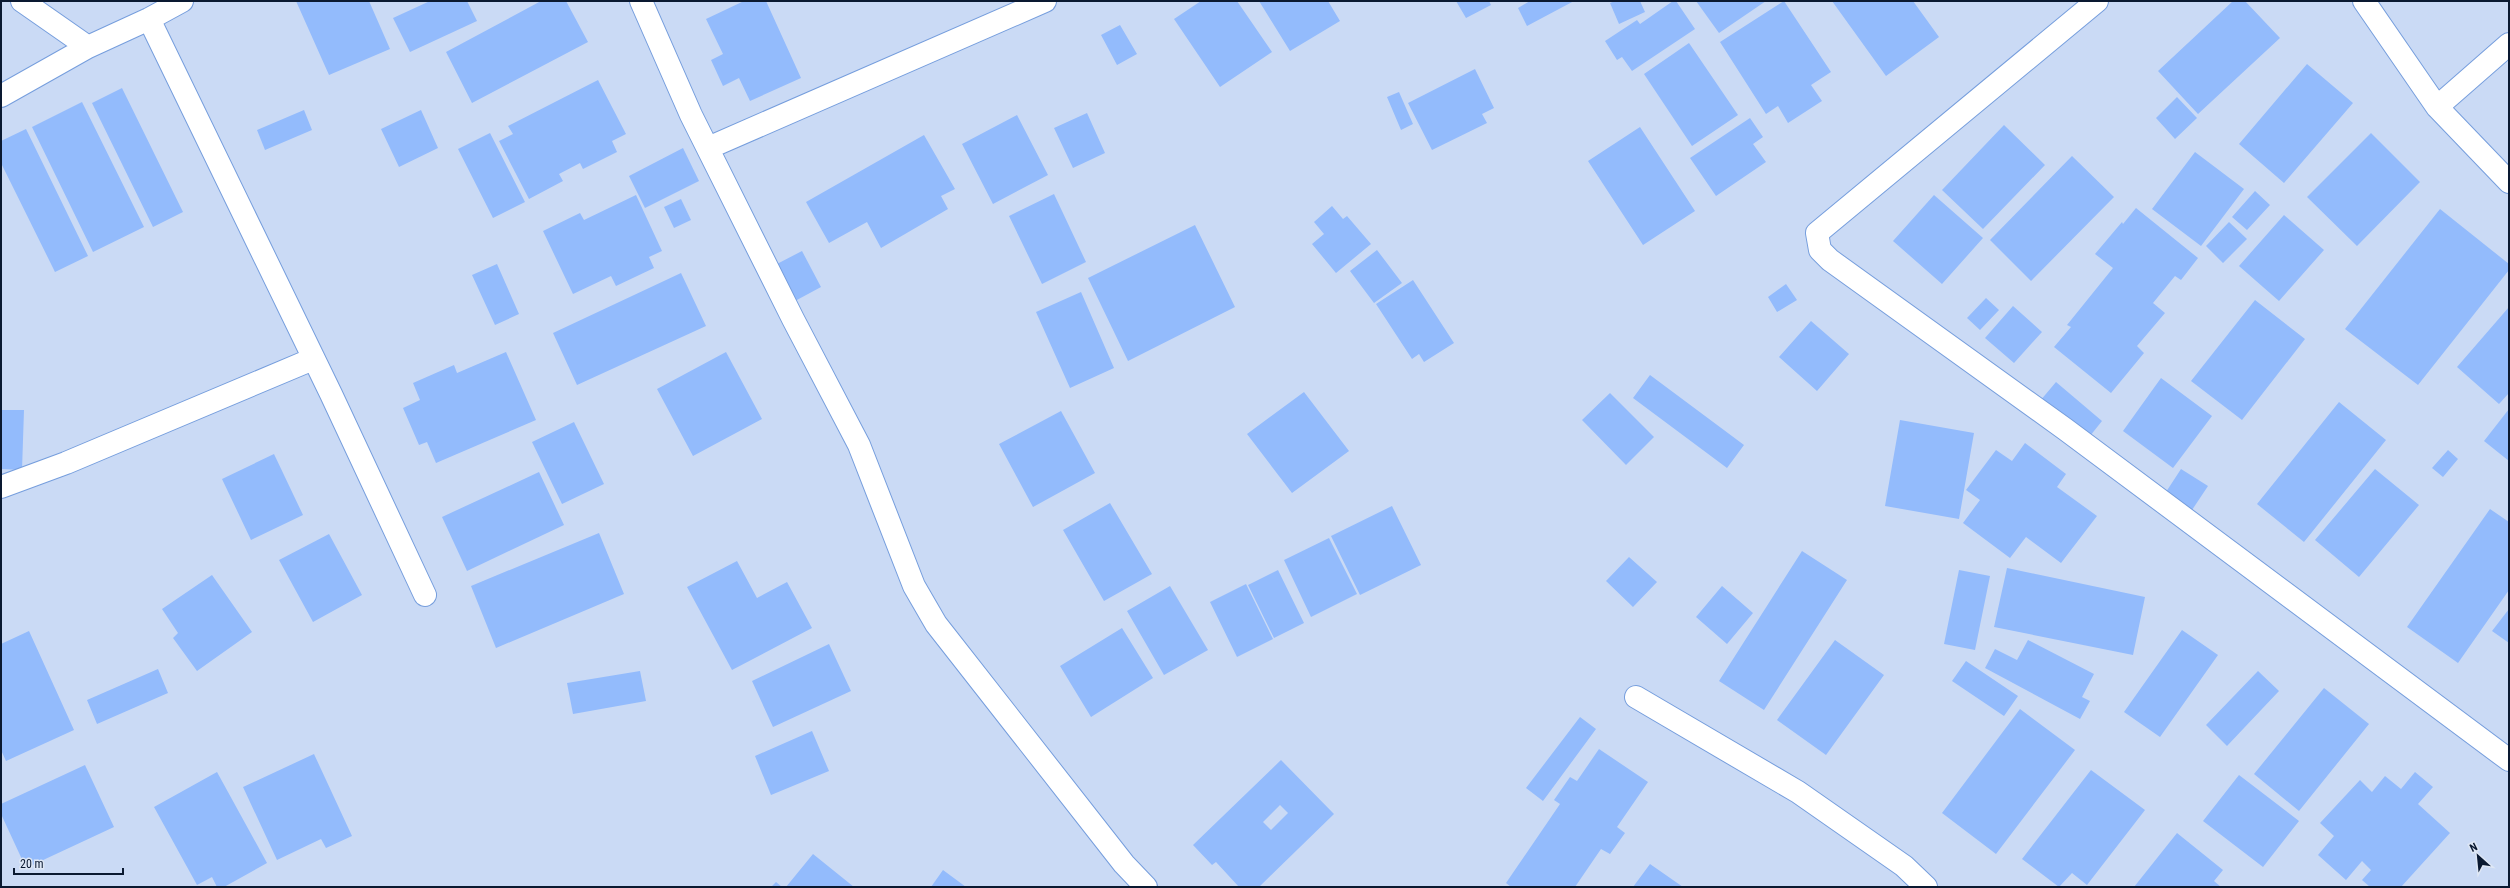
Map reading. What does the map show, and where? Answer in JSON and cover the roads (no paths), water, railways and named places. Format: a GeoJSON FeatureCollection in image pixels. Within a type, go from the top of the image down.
{"type":"FeatureCollection","features":[{"type":"Feature","properties":{"kind":"street"},"geometry":{"type":"LineString","coordinates":[[22,1],[88,47]]}},
{"type":"Feature","properties":{"kind":"street"},"geometry":{"type":"LineString","coordinates":[[1,96],[88,47],[149,19],[182,1]]}},
{"type":"Feature","properties":{"kind":"street"},"geometry":{"type":"LineString","coordinates":[[641,1],[708,148],[793,319],[860,445],[914,586],[936,624],[1124,864],[1146,887]]}},
{"type":"Feature","properties":{"kind":"street"},"geometry":{"type":"LineString","coordinates":[[708,148],[1045,1]]}},
{"type":"Feature","properties":{"kind":"street"},"geometry":{"type":"LineString","coordinates":[[2097,1],[1817,233],[1820,250],[1830,260],[2065,429],[2509,760]]}},
{"type":"Feature","properties":{"kind":"street"},"geometry":{"type":"LineString","coordinates":[[2364,1],[2437,106],[2509,182]]}},
{"type":"Feature","properties":{"kind":"street"},"geometry":{"type":"LineString","coordinates":[[149,19],[425,595]]}},
{"type":"Feature","properties":{"kind":"street"},"geometry":{"type":"LineString","coordinates":[[2437,106],[2509,44]]}},
{"type":"Feature","properties":{"kind":"street"},"geometry":{"type":"LineString","coordinates":[[1,487],[66,463],[313,359]]}},
{"type":"Feature","properties":{"kind":"street"},"geometry":{"type":"LineString","coordinates":[[1636,697],[1798,792],[1904,866],[1926,887]]}}]}
